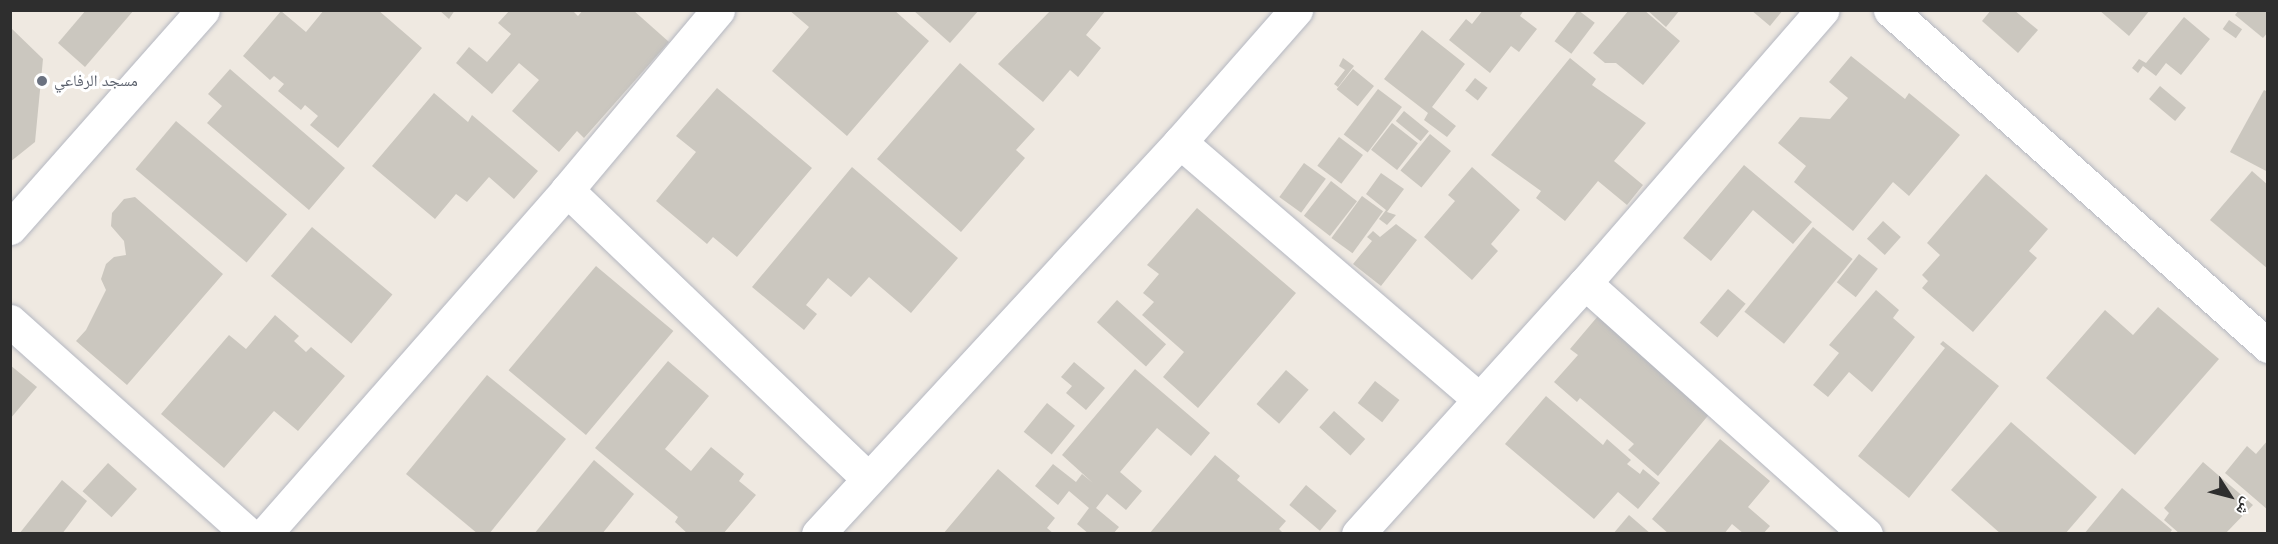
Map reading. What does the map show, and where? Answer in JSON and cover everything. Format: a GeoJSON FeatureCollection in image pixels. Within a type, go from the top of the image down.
{"type":"FeatureCollection","features":[{"type":"Feature","properties":{"kind":"street"},"geometry":{"type":"LineString","coordinates":[[10,228],[202,10]]}},
{"type":"Feature","properties":{"kind":"street"},"geometry":{"type":"LineString","coordinates":[[818,534],[867,478],[1180,142],[1296,10]]}},
{"type":"Feature","properties":{"kind":"street"},"geometry":{"type":"LineString","coordinates":[[1358,534],[1478,398],[1585,284],[1822,10]]}},
{"type":"Feature","properties":{"kind":"street"},"geometry":{"type":"LineString","coordinates":[[1890,10],[2268,346]]}},
{"type":"Feature","properties":{"kind":"street"},"geometry":{"type":"LineString","coordinates":[[265,534],[567,190],[704,15]]}},
{"type":"Feature","properties":{"kind":"street"},"geometry":{"type":"LineString","coordinates":[[1180,142],[1478,398]]}},
{"type":"Feature","properties":{"kind":"street"},"geometry":{"type":"LineString","coordinates":[[567,190],[867,478]]}},
{"type":"Feature","properties":{"kind":"street"},"geometry":{"type":"LineString","coordinates":[[1585,284],[1866,534]]}},
{"type":"Feature","properties":{"kind":"street"},"geometry":{"type":"LineString","coordinates":[[10,321],[248,534]]}},
{"type":"Feature","properties":{"kind":"building"},"geometry":{"type":"Polygon","coordinates":[[[86,10],[134,10],[85,67],[58,43],[86,10]]]}},
{"type":"Feature","properties":{"kind":"building"},"geometry":{"type":"Polygon","coordinates":[[[324,10],[378,10],[422,48],[338,148],[310,125],[318,116],[305,105],[301,110],[278,91],[284,84],[274,76],[270,80],[243,56],[281,11],[306,32],[324,10]]]}},
{"type":"Feature","properties":{"kind":"building"},"geometry":{"type":"Polygon","coordinates":[[[439,10],[455,10],[449,19],[439,10]]]}},
{"type":"Feature","properties":{"kind":"building"},"geometry":{"type":"Polygon","coordinates":[[[510,10],[572,10],[578,16],[583,10],[633,10],[669,42],[584,138],[577,131],[559,152],[512,111],[539,80],[519,63],[492,94],[456,63],[469,47],[487,62],[511,34],[498,23],[510,10]]]}},
{"type":"Feature","properties":{"kind":"building"},"geometry":{"type":"Polygon","coordinates":[[[789,10],[894,10],[929,41],[847,136],[772,71],[809,27],[789,10]]]}},
{"type":"Feature","properties":{"kind":"building"},"geometry":{"type":"Polygon","coordinates":[[[913,10],[979,10],[950,43],[913,10]]]}},
{"type":"Feature","properties":{"kind":"building"},"geometry":{"type":"Polygon","coordinates":[[[1051,10],[1106,10],[1086,35],[1101,48],[1078,77],[1070,70],[1043,102],[998,64],[1051,10]]]}},
{"type":"Feature","properties":{"kind":"building"},"geometry":{"type":"Polygon","coordinates":[[[1483,10],[1524,10],[1520,16],[1537,29],[1519,52],[1511,46],[1490,73],[1449,40],[1466,19],[1472,24],[1483,10]]]}},
{"type":"Feature","properties":{"kind":"building"},"geometry":{"type":"Polygon","coordinates":[[[1578,10],[1595,23],[1571,54],[1555,41],[1578,10]]]}},
{"type":"Feature","properties":{"kind":"building"},"geometry":{"type":"Polygon","coordinates":[[[1629,10],[1644,10],[1680,41],[1643,85],[1616,63],[1605,63],[1593,53],[1629,10]]]}},
{"type":"Feature","properties":{"kind":"building"},"geometry":{"type":"Polygon","coordinates":[[[1647,10],[1680,10],[1666,27],[1647,10]]]}},
{"type":"Feature","properties":{"kind":"building"},"geometry":{"type":"Polygon","coordinates":[[[1751,10],[1783,10],[1770,26],[1751,10]]]}},
{"type":"Feature","properties":{"kind":"building"},"geometry":{"type":"Polygon","coordinates":[[[1991,10],[2014,10],[2038,30],[2018,53],[1982,21],[1991,10]]]}},
{"type":"Feature","properties":{"kind":"building"},"geometry":{"type":"Polygon","coordinates":[[[2099,10],[2150,10],[2129,36],[2099,10]]]}},
{"type":"Feature","properties":{"kind":"building"},"geometry":{"type":"Polygon","coordinates":[[[2239,10],[2268,10],[2268,32],[2263,38],[2235,15],[2239,10]]]}},
{"type":"Feature","properties":{"kind":"building"},"geometry":{"type":"Polygon","coordinates":[[[2184,17],[2210,39],[2181,75],[2166,63],[2156,76],[2143,66],[2138,73],[2132,68],[2139,59],[2146,63],[2184,17]]]}},
{"type":"Feature","properties":{"kind":"building"},"geometry":{"type":"Polygon","coordinates":[[[2229,20],[2242,29],[2236,38],[2223,29],[2229,20]]]}},
{"type":"Feature","properties":{"kind":"building"},"geometry":{"type":"Polygon","coordinates":[[[10,27],[43,59],[35,142],[10,162],[10,27]]]}},
{"type":"Feature","properties":{"kind":"building"},"geometry":{"type":"Polygon","coordinates":[[[1422,30],[1465,64],[1432,107],[1456,126],[1447,137],[1424,120],[1428,113],[1384,79],[1422,30]]]}},
{"type":"Feature","properties":{"kind":"building"},"geometry":{"type":"Polygon","coordinates":[[[1851,56],[1905,99],[1909,93],[1960,135],[1909,196],[1893,182],[1853,231],[1794,182],[1806,166],[1778,143],[1800,117],[1830,119],[1848,98],[1829,82],[1851,56]]]}},
{"type":"Feature","properties":{"kind":"building"},"geometry":{"type":"Polygon","coordinates":[[[1343,58],[1354,66],[1338,87],[1334,84],[1345,70],[1339,66],[1343,58]]]}},
{"type":"Feature","properties":{"kind":"building"},"geometry":{"type":"Polygon","coordinates":[[[1570,58],[1596,79],[1592,85],[1646,123],[1614,161],[1643,185],[1627,205],[1598,181],[1565,221],[1536,198],[1541,191],[1491,155],[1570,58]]]}},
{"type":"Feature","properties":{"kind":"building"},"geometry":{"type":"Polygon","coordinates":[[[960,63],[1035,129],[1016,150],[1025,158],[961,232],[877,159],[960,63]]]}},
{"type":"Feature","properties":{"kind":"building"},"geometry":{"type":"Polygon","coordinates":[[[230,69],[345,168],[309,210],[207,123],[222,106],[208,94],[230,69]]]}},
{"type":"Feature","properties":{"kind":"building"},"geometry":{"type":"Polygon","coordinates":[[[1353,69],[1374,86],[1358,106],[1337,89],[1353,69]]]}},
{"type":"Feature","properties":{"kind":"building"},"geometry":{"type":"Polygon","coordinates":[[[1475,78],[1488,88],[1478,100],[1465,91],[1475,78]]]}},
{"type":"Feature","properties":{"kind":"building"},"geometry":{"type":"Polygon","coordinates":[[[2160,86],[2186,108],[2175,121],[2149,99],[2160,86]]]}},
{"type":"Feature","properties":{"kind":"building"},"geometry":{"type":"Polygon","coordinates":[[[717,88],[812,168],[737,257],[713,237],[707,244],[656,201],[696,152],[676,136],[717,88]]]}},
{"type":"Feature","properties":{"kind":"building"},"geometry":{"type":"Polygon","coordinates":[[[1378,89],[1402,107],[1368,153],[1344,135],[1378,89]]]}},
{"type":"Feature","properties":{"kind":"building"},"geometry":{"type":"Polygon","coordinates":[[[2264,90],[2268,92],[2268,172],[2230,152],[2264,90]]]}},
{"type":"Feature","properties":{"kind":"building"},"geometry":{"type":"Polygon","coordinates":[[[434,93],[468,122],[472,115],[538,171],[514,199],[489,177],[467,202],[456,194],[435,219],[372,166],[434,93]]]}},
{"type":"Feature","properties":{"kind":"building"},"geometry":{"type":"Polygon","coordinates":[[[1404,111],[1429,131],[1421,141],[1396,121],[1404,111]]]}},
{"type":"Feature","properties":{"kind":"building"},"geometry":{"type":"Polygon","coordinates":[[[176,121],[287,214],[247,262],[136,169],[176,121]]]}},
{"type":"Feature","properties":{"kind":"building"},"geometry":{"type":"Polygon","coordinates":[[[1392,123],[1418,143],[1397,170],[1371,150],[1392,123]]]}},
{"type":"Feature","properties":{"kind":"building"},"geometry":{"type":"Polygon","coordinates":[[[1430,134],[1451,151],[1421,188],[1400,171],[1430,134]]]}},
{"type":"Feature","properties":{"kind":"building"},"geometry":{"type":"Polygon","coordinates":[[[1339,137],[1363,155],[1341,184],[1317,166],[1339,137]]]}},
{"type":"Feature","properties":{"kind":"building"},"geometry":{"type":"Polygon","coordinates":[[[1304,163],[1326,179],[1301,213],[1279,197],[1304,163]]]}},
{"type":"Feature","properties":{"kind":"building"},"geometry":{"type":"Polygon","coordinates":[[[1744,165],[1812,222],[1793,244],[1753,210],[1711,261],[1683,238],[1744,165]]]}},
{"type":"Feature","properties":{"kind":"building"},"geometry":{"type":"Polygon","coordinates":[[[852,167],[958,258],[911,313],[869,277],[851,297],[828,278],[806,305],[817,314],[804,330],[752,287],[852,167]]]}},
{"type":"Feature","properties":{"kind":"building"},"geometry":{"type":"Polygon","coordinates":[[[1472,167],[1520,210],[1491,244],[1498,251],[1472,280],[1424,237],[1455,201],[1448,195],[1472,167]]]}},
{"type":"Feature","properties":{"kind":"building"},"geometry":{"type":"Polygon","coordinates":[[[2252,171],[2268,185],[2268,269],[2210,220],[2252,171]]]}},
{"type":"Feature","properties":{"kind":"building"},"geometry":{"type":"Polygon","coordinates":[[[1381,173],[1404,189],[1387,212],[1396,215],[1387,225],[1379,219],[1386,210],[1366,194],[1381,173]]]}},
{"type":"Feature","properties":{"kind":"building"},"geometry":{"type":"Polygon","coordinates":[[[1986,174],[2048,229],[2029,251],[2037,258],[1973,332],[1922,288],[1928,281],[1922,275],[1940,255],[1927,243],[1986,174]]]}},
{"type":"Feature","properties":{"kind":"building"},"geometry":{"type":"Polygon","coordinates":[[[1331,181],[1357,201],[1330,236],[1304,216],[1331,181]]]}},
{"type":"Feature","properties":{"kind":"building"},"geometry":{"type":"Polygon","coordinates":[[[1362,196],[1383,211],[1352,253],[1331,238],[1362,196]]]}},
{"type":"Feature","properties":{"kind":"building"},"geometry":{"type":"Polygon","coordinates":[[[135,197],[223,274],[127,385],[76,341],[86,330],[106,290],[101,279],[106,264],[114,257],[126,255],[124,241],[111,226],[112,213],[124,199],[135,197]]]}},
{"type":"Feature","properties":{"kind":"building"},"geometry":{"type":"Polygon","coordinates":[[[1197,208],[1296,293],[1198,408],[1163,377],[1184,352],[1142,315],[1154,302],[1143,293],[1159,274],[1147,265],[1197,208]]]}},
{"type":"Feature","properties":{"kind":"building"},"geometry":{"type":"Polygon","coordinates":[[[1883,221],[1901,237],[1885,255],[1867,239],[1883,221]]]}},
{"type":"Feature","properties":{"kind":"building"},"geometry":{"type":"Polygon","coordinates":[[[1396,224],[1417,240],[1381,286],[1353,264],[1372,241],[1367,237],[1373,231],[1380,237],[1396,224]]]}},
{"type":"Feature","properties":{"kind":"building"},"geometry":{"type":"Polygon","coordinates":[[[312,227],[392,294],[351,344],[271,276],[312,227]]]}},
{"type":"Feature","properties":{"kind":"building"},"geometry":{"type":"Polygon","coordinates":[[[1813,227],[1853,259],[1784,344],[1744,312],[1813,227]]]}},
{"type":"Feature","properties":{"kind":"building"},"geometry":{"type":"Polygon","coordinates":[[[1859,254],[1878,269],[1856,297],[1837,282],[1859,254]]]}},
{"type":"Feature","properties":{"kind":"building"},"geometry":{"type":"Polygon","coordinates":[[[596,266],[673,331],[586,435],[509,370],[596,266]]]}},
{"type":"Feature","properties":{"kind":"building"},"geometry":{"type":"Polygon","coordinates":[[[1728,289],[1746,304],[1717,337],[1700,323],[1728,289]]]}},
{"type":"Feature","properties":{"kind":"building"},"geometry":{"type":"Polygon","coordinates":[[[1876,290],[1899,310],[1893,318],[1915,337],[1872,392],[1849,372],[1828,397],[1813,385],[1839,353],[1829,345],[1876,290]]]}},
{"type":"Feature","properties":{"kind":"building"},"geometry":{"type":"Polygon","coordinates":[[[1117,300],[1166,344],[1146,366],[1097,322],[1117,300]]]}},
{"type":"Feature","properties":{"kind":"building"},"geometry":{"type":"Polygon","coordinates":[[[2158,307],[2219,359],[2135,455],[2046,378],[2105,310],[2133,335],[2158,307]]]}},
{"type":"Feature","properties":{"kind":"building"},"geometry":{"type":"Polygon","coordinates":[[[275,315],[299,336],[294,341],[306,352],[311,347],[345,376],[298,431],[274,411],[224,468],[161,414],[229,335],[246,349],[275,315]]]}},
{"type":"Feature","properties":{"kind":"building"},"geometry":{"type":"Polygon","coordinates":[[[1598,316],[1711,412],[1658,476],[1628,450],[1634,444],[1580,398],[1577,402],[1554,382],[1578,355],[1570,349],[1598,316]]]}},
{"type":"Feature","properties":{"kind":"building"},"geometry":{"type":"Polygon","coordinates":[[[1943,341],[1999,386],[1909,498],[1858,456],[1945,348],[1940,344],[1943,341]]]}},
{"type":"Feature","properties":{"kind":"building"},"geometry":{"type":"Polygon","coordinates":[[[668,361],[709,396],[665,449],[691,471],[711,447],[744,474],[739,481],[756,495],[723,534],[688,534],[675,522],[678,517],[595,448],[668,361]]]}},
{"type":"Feature","properties":{"kind":"building"},"geometry":{"type":"Polygon","coordinates":[[[1074,362],[1105,388],[1086,410],[1066,393],[1072,386],[1061,377],[1074,362]]]}},
{"type":"Feature","properties":{"kind":"building"},"geometry":{"type":"Polygon","coordinates":[[[10,365],[37,387],[10,419],[10,365]]]}},
{"type":"Feature","properties":{"kind":"building"},"geometry":{"type":"Polygon","coordinates":[[[1135,369],[1210,433],[1191,456],[1157,428],[1120,472],[1142,491],[1126,510],[1107,494],[1096,508],[1119,527],[1113,534],[1089,534],[1077,524],[1089,508],[1069,491],[1058,505],[1035,486],[1053,464],[1076,482],[1082,474],[1093,483],[1062,455],[1135,369]]]}},
{"type":"Feature","properties":{"kind":"building"},"geometry":{"type":"Polygon","coordinates":[[[1286,370],[1309,390],[1279,424],[1256,404],[1286,370]]]}},
{"type":"Feature","properties":{"kind":"building"},"geometry":{"type":"Polygon","coordinates":[[[487,375],[566,439],[489,534],[478,534],[406,474],[487,375]]]}},
{"type":"Feature","properties":{"kind":"building"},"geometry":{"type":"Polygon","coordinates":[[[1375,381],[1399,400],[1382,422],[1358,403],[1375,381]]]}},
{"type":"Feature","properties":{"kind":"building"},"geometry":{"type":"Polygon","coordinates":[[[1546,396],[1603,445],[1607,439],[1631,460],[1627,464],[1640,474],[1643,469],[1660,483],[1638,509],[1618,492],[1594,519],[1505,444],[1546,396]]]}},
{"type":"Feature","properties":{"kind":"building"},"geometry":{"type":"Polygon","coordinates":[[[1047,403],[1075,426],[1052,454],[1024,432],[1047,403]]]}},
{"type":"Feature","properties":{"kind":"building"},"geometry":{"type":"Polygon","coordinates":[[[1334,411],[1365,439],[1350,455],[1319,427],[1334,411]]]}},
{"type":"Feature","properties":{"kind":"building"},"geometry":{"type":"Polygon","coordinates":[[[2011,422],[2097,497],[2065,534],[2001,534],[1951,490],[2011,422]]]}},
{"type":"Feature","properties":{"kind":"building"},"geometry":{"type":"Polygon","coordinates":[[[1720,439],[1770,481],[1748,507],[1770,526],[1763,534],[1744,534],[1732,524],[1724,534],[1669,534],[1652,519],[1720,439]]]}},
{"type":"Feature","properties":{"kind":"building"},"geometry":{"type":"Polygon","coordinates":[[[2268,440],[2268,510],[2225,473],[2247,446],[2256,454],[2268,440]]]}},
{"type":"Feature","properties":{"kind":"building"},"geometry":{"type":"Polygon","coordinates":[[[1215,455],[1240,476],[1237,480],[1286,521],[1279,529],[1284,534],[1149,534],[1215,455]]]}},
{"type":"Feature","properties":{"kind":"building"},"geometry":{"type":"Polygon","coordinates":[[[594,460],[634,494],[602,534],[534,534],[594,460]]]}},
{"type":"Feature","properties":{"kind":"building"},"geometry":{"type":"Polygon","coordinates":[[[2203,462],[2253,505],[2225,534],[2180,534],[2164,520],[2169,513],[2164,508],[2203,462]]]}},
{"type":"Feature","properties":{"kind":"building"},"geometry":{"type":"Polygon","coordinates":[[[108,463],[137,489],[112,517],[83,491],[108,463]]]}},
{"type":"Feature","properties":{"kind":"building"},"geometry":{"type":"Polygon","coordinates":[[[998,469],[1055,518],[1047,528],[1054,534],[943,534],[998,469]]]}},
{"type":"Feature","properties":{"kind":"building"},"geometry":{"type":"Polygon","coordinates":[[[62,480],[87,501],[62,534],[19,534],[62,480]]]}},
{"type":"Feature","properties":{"kind":"building"},"geometry":{"type":"Polygon","coordinates":[[[1306,485],[1337,511],[1320,531],[1289,505],[1306,485]]]}},
{"type":"Feature","properties":{"kind":"building"},"geometry":{"type":"Polygon","coordinates":[[[2122,488],[2172,530],[2169,534],[2084,534],[2122,488]]]}},
{"type":"Feature","properties":{"kind":"building"},"geometry":{"type":"Polygon","coordinates":[[[1629,515],[1651,534],[1613,534],[1629,515]]]}},
{"type":"Feature","properties":{"kind":"place","name":"مسجد الرفاعي"},"geometry":{"type":"Point","coordinates":[42,81]}}]}
